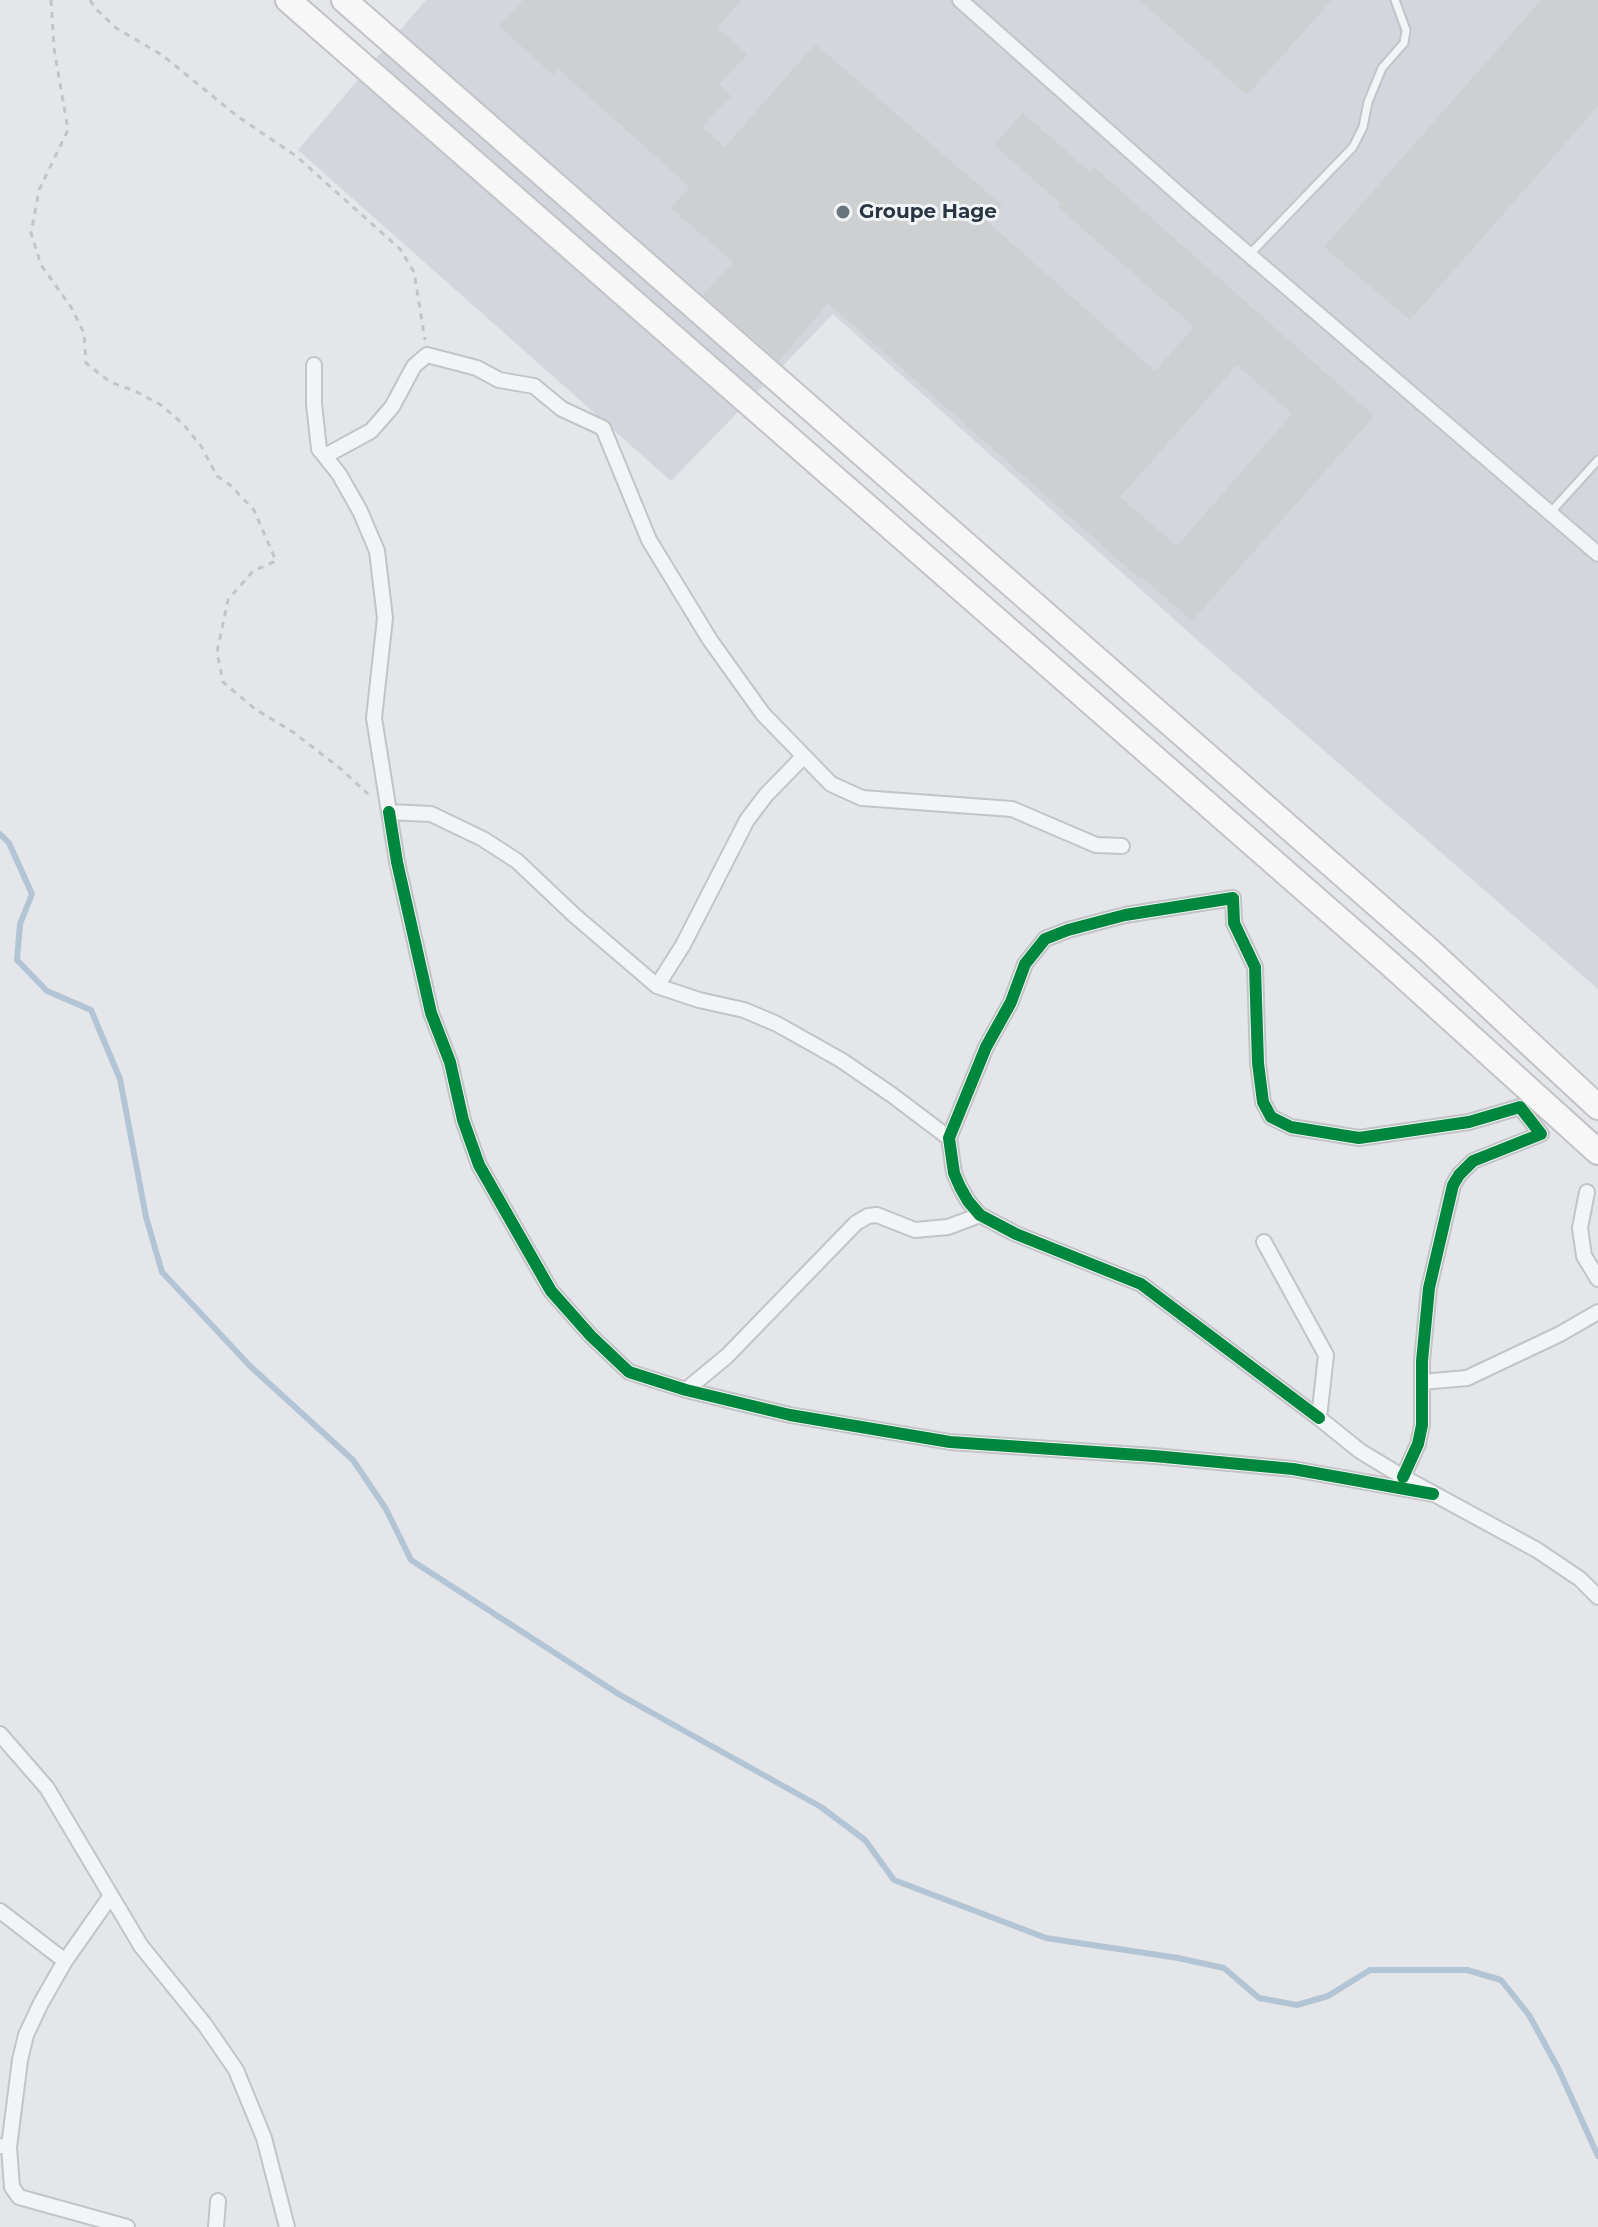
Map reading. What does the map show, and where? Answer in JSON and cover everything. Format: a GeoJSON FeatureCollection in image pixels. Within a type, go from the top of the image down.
{"type":"FeatureCollection","features":[{"type":"Feature","properties":{"kind":"main road"},"geometry":{"type":"LineString","coordinates":[[288,0],[1389,963],[1598,1152]]}},
{"type":"Feature","properties":{"kind":"main road"},"geometry":{"type":"LineString","coordinates":[[344,0],[1430,951],[1598,1107]]}},
{"type":"Feature","properties":{"kind":"street"},"geometry":{"type":"LineString","coordinates":[[960,0],[1249,255],[1598,554]]}},
{"type":"Feature","properties":{"kind":"street"},"geometry":{"type":"LineString","coordinates":[[325,456],[371,431],[392,407],[414,366],[427,355],[477,368],[499,380],[534,386],[562,409],[603,428],[649,540],[710,640],[763,714],[831,784],[862,798],[1012,809],[1096,845],[1122,846]]}},
{"type":"Feature","properties":{"kind":"street"},"geometry":{"type":"LineString","coordinates":[[314,365],[319,449],[339,474],[360,511],[377,551],[385,618],[374,718],[397,862],[431,1013],[450,1062],[463,1120],[479,1165],[551,1291],[591,1336],[629,1372],[686,1390],[790,1415],[950,1442],[1293,1469],[1433,1494]]}},
{"type":"Feature","properties":{"kind":"street"},"geometry":{"type":"LineString","coordinates":[[657,986],[690,932],[747,820],[766,795],[803,757]]}},
{"type":"Feature","properties":{"kind":"street"},"geometry":{"type":"LineString","coordinates":[[389,812],[431,814],[483,839],[517,861],[657,986],[744,1010],[777,1024],[841,1060],[949,1138]]}},
{"type":"Feature","properties":{"kind":"street"},"geometry":{"type":"LineString","coordinates":[[1403,1477],[1418,1444],[1422,1425],[1422,1361],[1429,1288],[1453,1185],[1473,1161],[1541,1134],[1520,1107],[1469,1122],[1359,1138],[1291,1127],[1271,1117],[1263,1102],[1258,1063],[1255,967],[1234,923],[1233,898],[1125,915],[1045,939],[1025,964],[1011,1002],[986,1047],[949,1138],[954,1173],[968,1201],[980,1215],[1016,1234],[1141,1284],[1360,1451],[1403,1477],[1433,1494],[1537,1550],[1580,1579],[1598,1597]]}},
{"type":"Feature","properties":{"kind":"street"},"geometry":{"type":"LineString","coordinates":[[1587,1192],[1580,1228],[1584,1256],[1598,1279]]}},
{"type":"Feature","properties":{"kind":"street"},"geometry":{"type":"LineString","coordinates":[[686,1390],[727,1356],[856,1223],[877,1215],[915,1230],[948,1227],[980,1215]]}},
{"type":"Feature","properties":{"kind":"street"},"geometry":{"type":"LineString","coordinates":[[1264,1242],[1326,1355],[1319,1418]]}},
{"type":"Feature","properties":{"kind":"street"},"geometry":{"type":"LineString","coordinates":[[1422,1382],[1467,1378],[1560,1334],[1598,1312]]}},
{"type":"Feature","properties":{"kind":"street"},"geometry":{"type":"LineString","coordinates":[[1580,1579],[1598,1582]]}},
{"type":"Feature","properties":{"kind":"street"},"geometry":{"type":"LineString","coordinates":[[0,1734],[47,1788],[141,1946],[205,2025],[236,2070],[264,2138],[287,2227]]}},
{"type":"Feature","properties":{"kind":"street"},"geometry":{"type":"LineString","coordinates":[[110,1897],[65,1961],[26,2035],[5,2146],[12,2187],[19,2197],[127,2227]]}},
{"type":"Feature","properties":{"kind":"street"},"geometry":{"type":"LineString","coordinates":[[0,1911],[65,1961]]}},
{"type":"Feature","properties":{"kind":"street"},"geometry":{"type":"LineString","coordinates":[[0,2190],[10,2165]]}},
{"type":"Feature","properties":{"kind":"street"},"geometry":{"type":"LineString","coordinates":[[216,2227],[218,2201]]}},
{"type":"Feature","properties":{"kind":"lane"},"geometry":{"type":"LineString","coordinates":[[1249,255],[1353,147],[1363,127],[1368,102],[1382,68],[1404,43],[1406,30],[1395,0]]}},
{"type":"Feature","properties":{"kind":"lane"},"geometry":{"type":"LineString","coordinates":[[1550,513],[1598,460]]}},
{"type":"Feature","properties":{"kind":"path"},"geometry":{"type":"LineString","coordinates":[[51,0],[54,48],[68,130],[39,190],[31,233],[41,265],[71,307],[84,333],[86,363],[110,382],[161,405],[183,424],[201,446],[217,476],[254,510],[276,561],[253,571],[228,600],[217,652],[223,682],[255,709],[293,732],[329,760],[389,812]]}},
{"type":"Feature","properties":{"kind":"path"},"geometry":{"type":"LineString","coordinates":[[90,0],[116,28],[162,55],[237,116],[296,156],[400,249],[414,272],[427,355]]}},
{"type":"Feature","properties":{"kind":"shaded area"},"geometry":{"type":"Polygon","coordinates":[[[426,0],[1598,0],[1598,989],[1205,647],[833,314],[671,481],[298,150],[426,0]]]}},
{"type":"Feature","properties":{"kind":"building"},"geometry":{"type":"Polygon","coordinates":[[[523,0],[742,0],[717,27],[747,54],[719,85],[731,96],[702,127],[725,147],[815,44],[1002,205],[988,222],[1155,371],[1194,327],[1058,207],[1061,204],[994,145],[1023,113],[1090,172],[1094,167],[1374,416],[1192,621],[1142,577],[1140,579],[828,303],[779,361],[703,295],[733,262],[671,208],[690,187],[558,69],[553,75],[499,26],[523,0]],[[1237,365],[1120,497],[1177,546],[1292,414],[1237,365]]]}},
{"type":"Feature","properties":{"kind":"building"},"geometry":{"type":"Polygon","coordinates":[[[1139,0],[1332,0],[1247,95],[1139,0]]]}},
{"type":"Feature","properties":{"kind":"building"},"geometry":{"type":"Polygon","coordinates":[[[1541,0],[1598,0],[1598,106],[1410,320],[1324,247],[1541,0]]]}},
{"type":"Feature","properties":{"kind":"waterway"},"geometry":{"type":"LineString","coordinates":[[0,834],[9,843],[32,894],[20,924],[17,960],[47,991],[91,1010],[120,1079],[146,1217],[162,1272],[250,1366],[353,1460],[386,1509],[411,1560],[620,1695],[821,1807],[865,1840],[894,1880],[1046,1938],[1224,1968],[1259,1998],[1297,2005],[1328,1996],[1370,1970],[1467,1970],[1501,1980],[1529,2015],[1558,2068],[1598,2156]]}},
{"type":"Feature","properties":{"kind":"cycle path"},"geometry":{"type":"LineString","coordinates":[[389,812],[431,1013],[450,1062],[463,1120],[479,1165],[551,1291],[591,1336],[629,1372],[686,1390],[790,1415],[950,1442],[1293,1469],[1433,1494]]}},
{"type":"Feature","properties":{"kind":"cycle path"},"geometry":{"type":"LineString","coordinates":[[1319,1418],[1141,1284],[1016,1234],[980,1215],[968,1201],[954,1173],[949,1138],[986,1047],[1011,1002],[1025,964],[1045,939],[1125,915],[1233,898],[1234,923],[1255,967],[1258,1063],[1263,1102],[1271,1117],[1291,1127],[1359,1138],[1469,1122],[1520,1107],[1541,1134],[1473,1161],[1453,1185],[1429,1288],[1422,1361],[1422,1425],[1418,1444],[1403,1477]]}},
{"type":"Feature","properties":{"kind":"place","name":"Groupe Hage"},"geometry":{"type":"Point","coordinates":[843,212]}}]}
